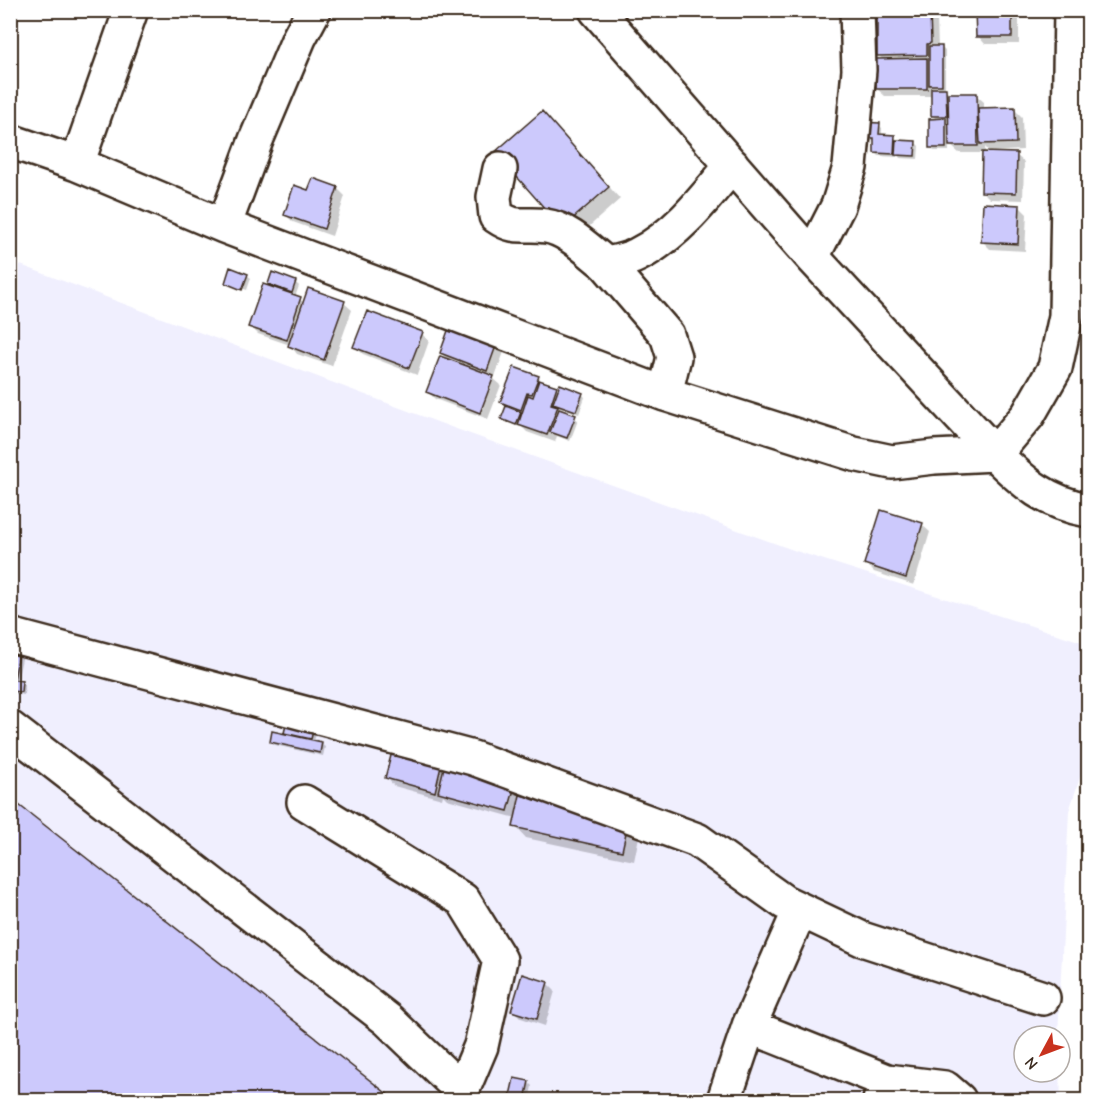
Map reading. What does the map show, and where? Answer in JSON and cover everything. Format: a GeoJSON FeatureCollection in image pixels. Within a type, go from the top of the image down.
{"type":"FeatureCollection","features":[{"type":"Feature","properties":{"kind":"street"},"geometry":{"type":"LineString","coordinates":[[77,164],[131,10]]}},
{"type":"Feature","properties":{"kind":"street"},"geometry":{"type":"LineString","coordinates":[[224,226],[256,140],[299,39],[314,10]]}},
{"type":"Feature","properties":{"kind":"street"},"geometry":{"type":"LineString","coordinates":[[596,10],[812,257],[995,454],[1024,483],[1068,506],[1089,510]]}},
{"type":"Feature","properties":{"kind":"street"},"geometry":{"type":"LineString","coordinates":[[812,257],[838,206],[850,166],[859,70],[857,10]]}},
{"type":"Feature","properties":{"kind":"street"},"geometry":{"type":"LineString","coordinates":[[10,141],[77,164],[224,226],[665,394],[854,454],[892,462],[995,454],[1028,416],[1055,368],[1066,316],[1071,10]]}},
{"type":"Feature","properties":{"kind":"street"},"geometry":{"type":"LineString","coordinates":[[606,264],[635,257],[651,247],[696,209],[732,165]]}},
{"type":"Feature","properties":{"kind":"street"},"geometry":{"type":"LineString","coordinates":[[500,169],[494,197],[496,216],[510,225],[548,226],[568,235],[606,264],[667,335],[674,357],[665,394]]}},
{"type":"Feature","properties":{"kind":"street"},"geometry":{"type":"LineString","coordinates":[[10,635],[473,758],[698,840],[784,902],[862,939],[1043,998]]}},
{"type":"Feature","properties":{"kind":"street"},"geometry":{"type":"LineString","coordinates":[[10,728],[388,1020],[460,1096],[482,1046],[500,960],[463,900],[304,802]]}},
{"type":"Feature","properties":{"kind":"street"},"geometry":{"type":"LineString","coordinates":[[724,1101],[749,1026],[800,910]]}},
{"type":"Feature","properties":{"kind":"street"},"geometry":{"type":"LineString","coordinates":[[749,1026],[883,1091],[945,1088],[959,1101]]}},
{"type":"Feature","properties":{"kind":"shaded area"},"geometry":{"type":"Polygon","coordinates":[[[10,261],[448,426],[796,551],[1088,644],[1088,753],[1069,811],[1059,1024],[1012,1024],[1012,1084],[1060,1084],[1061,1100],[11,1100],[10,261]]]}},
{"type":"Feature","properties":{"kind":"building"},"geometry":{"type":"Polygon","coordinates":[[[975,10],[1012,10],[1012,37],[976,37],[975,10]]]}},
{"type":"Feature","properties":{"kind":"building"},"geometry":{"type":"Polygon","coordinates":[[[877,11],[930,11],[931,43],[927,44],[927,55],[877,56],[877,11]]]}},
{"type":"Feature","properties":{"kind":"building"},"geometry":{"type":"Polygon","coordinates":[[[929,46],[942,46],[942,85],[929,85],[929,46]]]}},
{"type":"Feature","properties":{"kind":"building"},"geometry":{"type":"Polygon","coordinates":[[[927,58],[927,89],[876,89],[876,59],[927,58]]]}},
{"type":"Feature","properties":{"kind":"building"},"geometry":{"type":"Polygon","coordinates":[[[931,88],[946,88],[947,116],[931,116],[931,88]]]}},
{"type":"Feature","properties":{"kind":"building"},"geometry":{"type":"Polygon","coordinates":[[[948,93],[977,93],[978,146],[949,146],[948,93]]]}},
{"type":"Feature","properties":{"kind":"building"},"geometry":{"type":"Polygon","coordinates":[[[1015,107],[1016,143],[980,144],[978,108],[1015,107]]]}},
{"type":"Feature","properties":{"kind":"building"},"geometry":{"type":"Polygon","coordinates":[[[542,111],[609,187],[562,228],[495,152],[542,111]]]}},
{"type":"Feature","properties":{"kind":"building"},"geometry":{"type":"Polygon","coordinates":[[[946,118],[946,148],[929,148],[929,119],[946,118]]]}},
{"type":"Feature","properties":{"kind":"building"},"geometry":{"type":"Polygon","coordinates":[[[858,122],[880,123],[879,134],[895,135],[894,154],[874,153],[874,138],[858,138],[858,122]]]}},
{"type":"Feature","properties":{"kind":"building"},"geometry":{"type":"Polygon","coordinates":[[[896,140],[916,141],[915,156],[895,155],[896,140]]]}},
{"type":"Feature","properties":{"kind":"building"},"geometry":{"type":"Polygon","coordinates":[[[982,152],[1017,153],[1016,193],[981,192],[982,152]]]}},
{"type":"Feature","properties":{"kind":"building"},"geometry":{"type":"Polygon","coordinates":[[[313,178],[338,187],[324,229],[284,215],[294,185],[308,190],[313,178]]]}},
{"type":"Feature","properties":{"kind":"building"},"geometry":{"type":"Polygon","coordinates":[[[983,203],[1020,205],[1018,244],[981,242],[983,203]]]}},
{"type":"Feature","properties":{"kind":"building"},"geometry":{"type":"Polygon","coordinates":[[[230,267],[248,274],[242,290],[225,283],[230,267]]]}},
{"type":"Feature","properties":{"kind":"building"},"geometry":{"type":"Polygon","coordinates":[[[272,272],[296,281],[292,293],[268,284],[272,272]]]}},
{"type":"Feature","properties":{"kind":"building"},"geometry":{"type":"Polygon","coordinates":[[[263,284],[301,297],[287,340],[248,327],[263,284]]]}},
{"type":"Feature","properties":{"kind":"building"},"geometry":{"type":"Polygon","coordinates":[[[308,288],[345,301],[324,360],[288,346],[308,288]]]}},
{"type":"Feature","properties":{"kind":"building"},"geometry":{"type":"Polygon","coordinates":[[[367,311],[423,332],[409,368],[353,347],[367,311]]]}},
{"type":"Feature","properties":{"kind":"building"},"geometry":{"type":"Polygon","coordinates":[[[450,325],[497,343],[487,371],[440,353],[450,325]]]}},
{"type":"Feature","properties":{"kind":"building"},"geometry":{"type":"Polygon","coordinates":[[[440,356],[494,376],[480,413],[426,392],[440,356]]]}},
{"type":"Feature","properties":{"kind":"building"},"geometry":{"type":"Polygon","coordinates":[[[514,367],[539,376],[532,394],[527,393],[521,410],[500,402],[514,367]]]}},
{"type":"Feature","properties":{"kind":"building"},"geometry":{"type":"Polygon","coordinates":[[[539,380],[557,386],[551,404],[558,406],[547,435],[518,425],[528,395],[533,397],[539,380]]]}},
{"type":"Feature","properties":{"kind":"building"},"geometry":{"type":"Polygon","coordinates":[[[560,384],[583,393],[576,411],[553,403],[560,384]]]}},
{"type":"Feature","properties":{"kind":"building"},"geometry":{"type":"Polygon","coordinates":[[[506,406],[521,412],[516,425],[501,419],[506,406]]]}},
{"type":"Feature","properties":{"kind":"building"},"geometry":{"type":"Polygon","coordinates":[[[559,409],[576,415],[567,438],[550,432],[559,409]]]}},
{"type":"Feature","properties":{"kind":"building"},"geometry":{"type":"Polygon","coordinates":[[[881,510],[923,523],[906,578],[864,564],[881,510]]]}},
{"type":"Feature","properties":{"kind":"building"},"geometry":{"type":"Polygon","coordinates":[[[10,647],[20,649],[14,679],[10,678],[10,647]]]}},
{"type":"Feature","properties":{"kind":"building"},"geometry":{"type":"Polygon","coordinates":[[[10,679],[22,681],[21,692],[10,691],[10,679]]]}},
{"type":"Feature","properties":{"kind":"building"},"geometry":{"type":"Polygon","coordinates":[[[288,717],[315,723],[311,739],[284,733],[288,717]]]}},
{"type":"Feature","properties":{"kind":"building"},"geometry":{"type":"Polygon","coordinates":[[[272,731],[322,742],[320,753],[270,742],[272,731]]]}},
{"type":"Feature","properties":{"kind":"building"},"geometry":{"type":"Polygon","coordinates":[[[393,748],[442,762],[435,792],[385,778],[393,748]]]}},
{"type":"Feature","properties":{"kind":"building"},"geometry":{"type":"Polygon","coordinates":[[[445,763],[516,782],[508,811],[438,792],[445,763]]]}},
{"type":"Feature","properties":{"kind":"building"},"geometry":{"type":"Polygon","coordinates":[[[520,795],[629,819],[622,851],[513,827],[520,795]]]}},
{"type":"Feature","properties":{"kind":"building"},"geometry":{"type":"Polygon","coordinates":[[[10,798],[395,1100],[10,1100],[10,798]]]}},
{"type":"Feature","properties":{"kind":"building"},"geometry":{"type":"Polygon","coordinates":[[[522,974],[548,982],[537,1019],[511,1011],[522,974]]]}},
{"type":"Feature","properties":{"kind":"building"},"geometry":{"type":"Polygon","coordinates":[[[514,1078],[529,1081],[525,1100],[509,1100],[514,1078]]]}}]}
